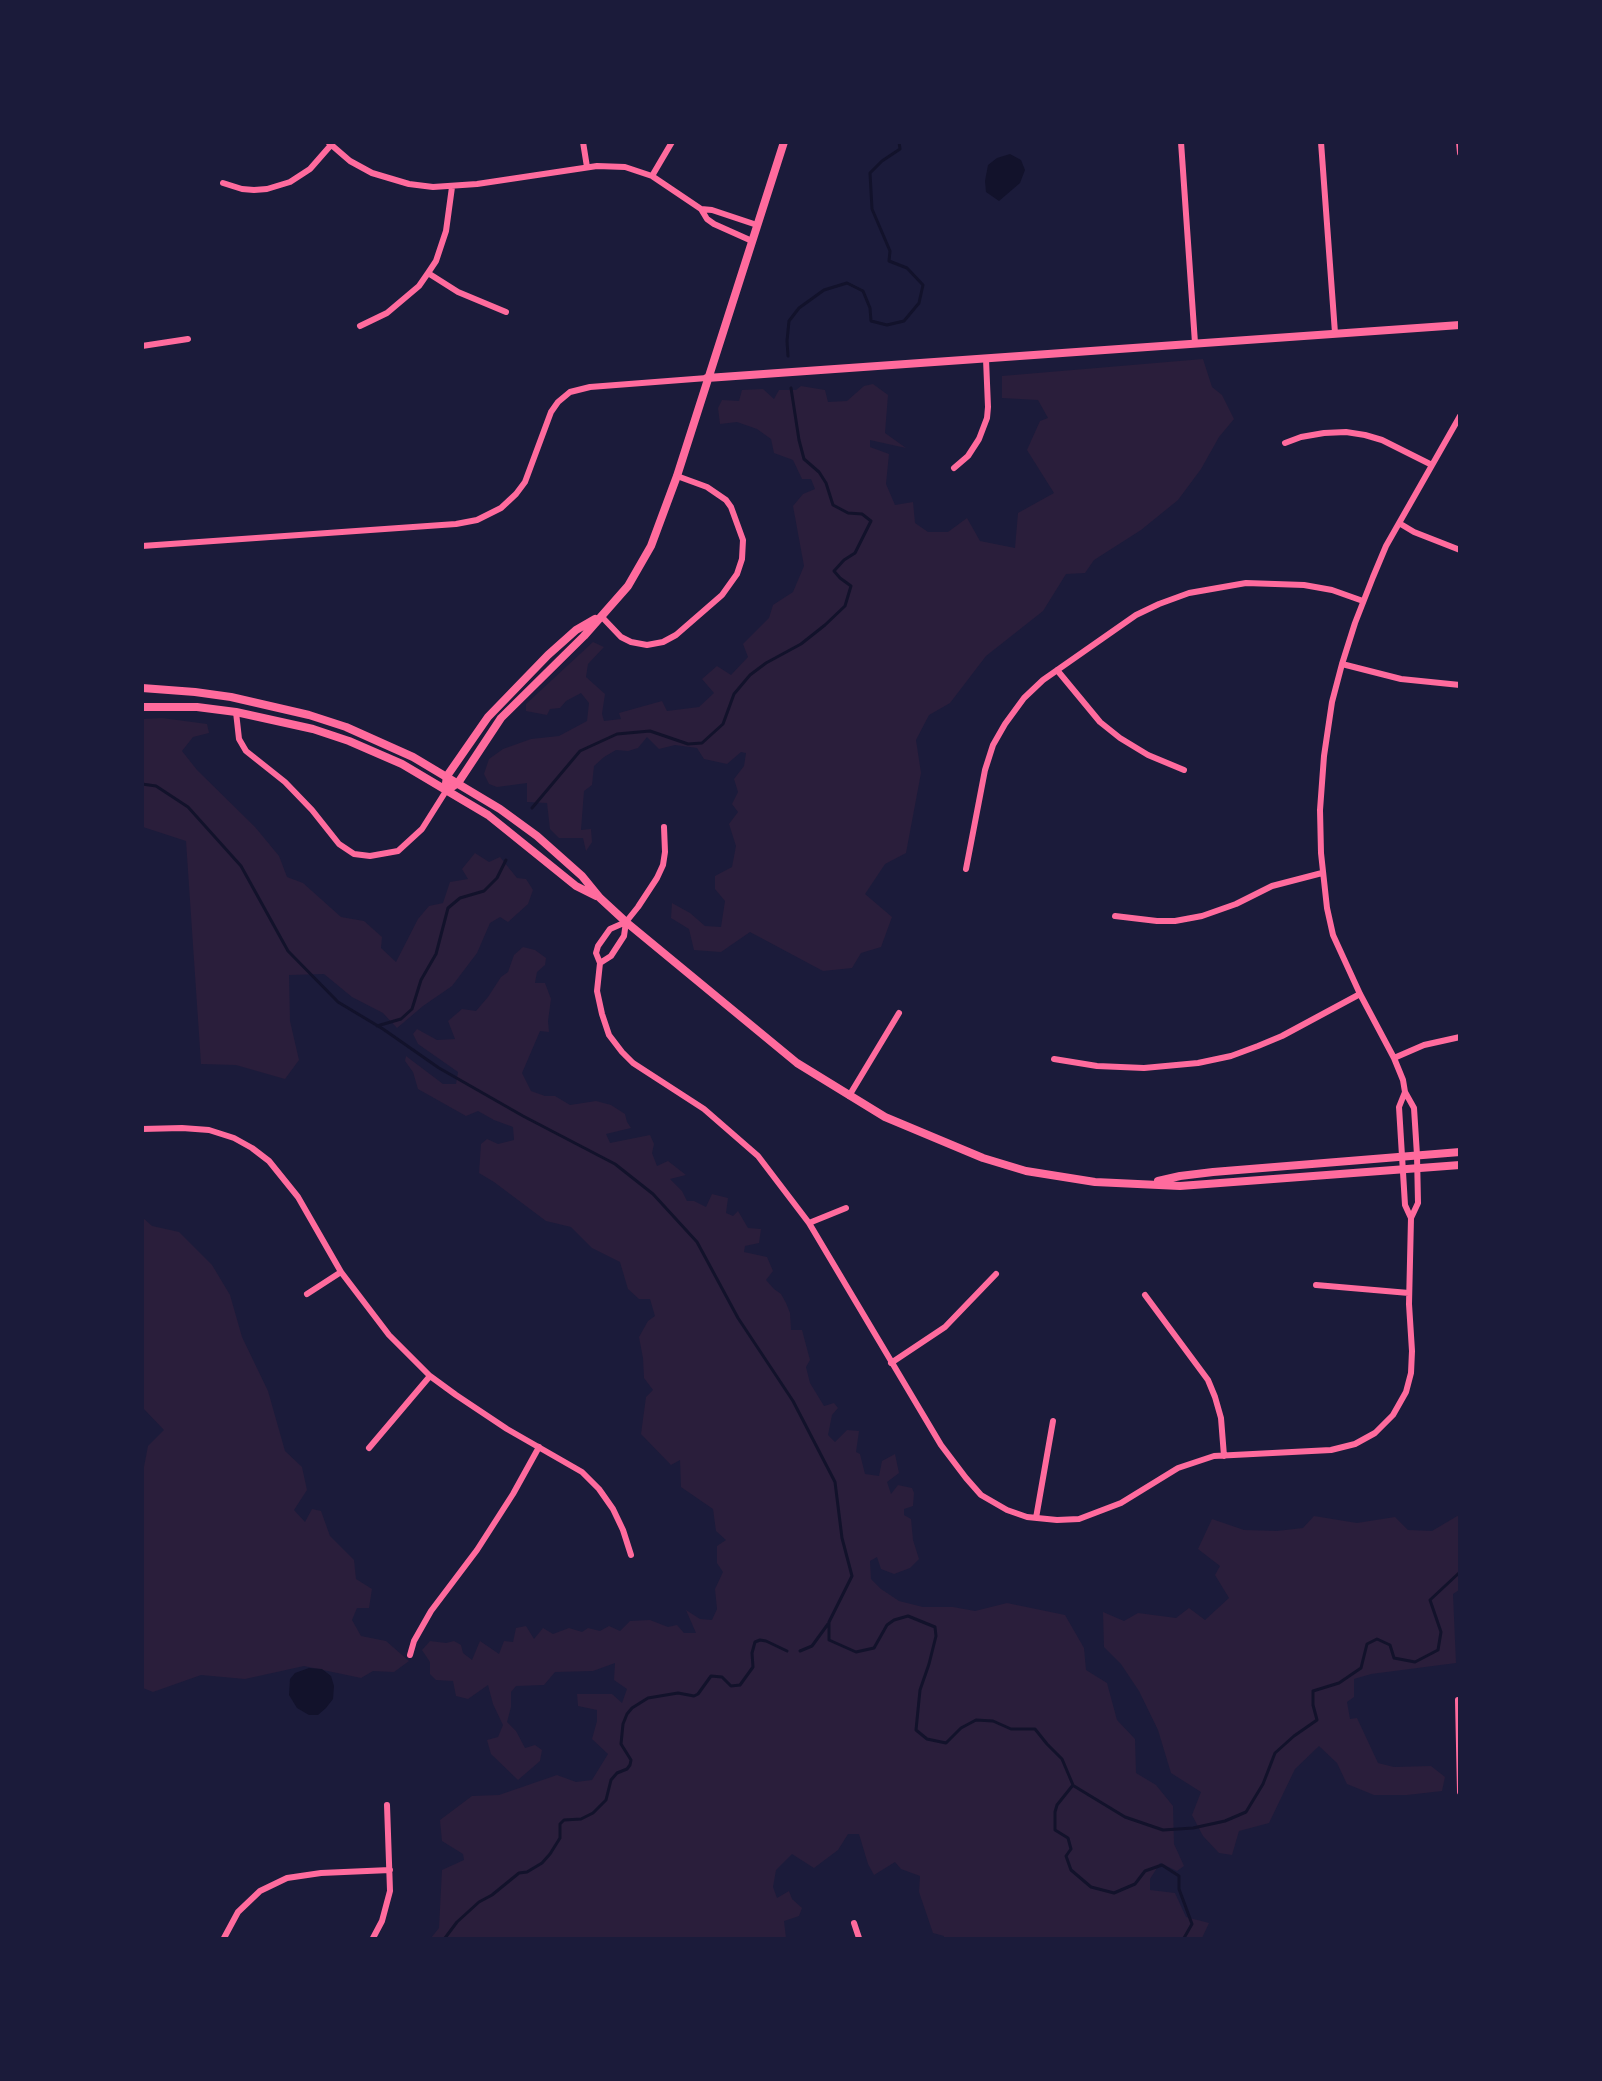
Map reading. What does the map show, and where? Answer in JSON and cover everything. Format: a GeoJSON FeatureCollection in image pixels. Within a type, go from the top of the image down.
{"type":"FeatureCollection","features":[{"type":"Feature","properties":{"kind":"main road"},"geometry":{"type":"LineString","coordinates":[[142,688],[231,697],[309,715],[382,742],[447,776],[500,809],[537,836],[582,876],[600,898],[626,922],[796,1063],[885,1117],[983,1158],[1026,1171],[1095,1182],[1180,1185],[1460,1165]]}},
{"type":"Feature","properties":{"kind":"main road"},"geometry":{"type":"LineString","coordinates":[[142,707],[197,707],[236,712],[313,729],[349,741],[402,764],[488,815],[576,886],[600,898]]}},
{"type":"Feature","properties":{"kind":"main road"},"geometry":{"type":"LineString","coordinates":[[1148,1183],[1213,1172],[1460,1152]]}},
{"type":"Feature","properties":{"kind":"street"},"geometry":{"type":"LineString","coordinates":[[583,142],[587,167]]}},
{"type":"Feature","properties":{"kind":"street"},"geometry":{"type":"LineString","coordinates":[[652,176],[672,142]]}},
{"type":"Feature","properties":{"kind":"street"},"geometry":{"type":"LineString","coordinates":[[236,712],[237,733],[242,746],[285,782],[312,810],[339,844],[354,854],[370,856],[398,851],[423,829],[446,791],[458,783],[501,718],[584,636],[628,586],[644,561],[677,476],[784,142]]}},
{"type":"Feature","properties":{"kind":"street"},"geometry":{"type":"LineString","coordinates":[[1182,142],[1195,343]]}},
{"type":"Feature","properties":{"kind":"street"},"geometry":{"type":"LineString","coordinates":[[1321,142],[1335,333]]}},
{"type":"Feature","properties":{"kind":"street"},"geometry":{"type":"LineString","coordinates":[[1459,142],[1460,153]]}},
{"type":"Feature","properties":{"kind":"street"},"geometry":{"type":"LineString","coordinates":[[223,183],[254,190],[267,189],[290,182],[310,169],[330,144],[350,161],[372,173],[409,184],[452,187],[611,165],[626,167],[652,176],[701,209],[707,219],[714,224],[752,241]]}},
{"type":"Feature","properties":{"kind":"street"},"geometry":{"type":"LineString","coordinates":[[360,326],[387,313],[419,286],[428,273],[447,231],[452,187]]}},
{"type":"Feature","properties":{"kind":"street"},"geometry":{"type":"LineString","coordinates":[[701,209],[712,210],[757,225]]}},
{"type":"Feature","properties":{"kind":"street"},"geometry":{"type":"LineString","coordinates":[[428,273],[466,296],[506,312]]}},
{"type":"Feature","properties":{"kind":"street"},"geometry":{"type":"LineString","coordinates":[[142,546],[456,525],[477,520],[501,508],[525,482],[551,412],[558,402],[570,392],[590,387],[1460,325]]}},
{"type":"Feature","properties":{"kind":"street"},"geometry":{"type":"LineString","coordinates":[[142,346],[188,339]]}},
{"type":"Feature","properties":{"kind":"street"},"geometry":{"type":"LineString","coordinates":[[954,468],[968,456],[979,439],[987,418],[986,359]]}},
{"type":"Feature","properties":{"kind":"street"},"geometry":{"type":"LineString","coordinates":[[664,827],[666,841],[663,865],[649,892],[626,922],[610,929],[596,953],[600,963],[597,991],[609,1035],[633,1063],[704,1109],[758,1156],[809,1223],[941,1445],[981,1495],[1007,1510],[1026,1517],[1057,1520],[1079,1519],[1121,1503],[1178,1468],[1214,1456],[1330,1450],[1355,1444],[1375,1433],[1393,1415],[1406,1392],[1411,1373],[1409,1293],[1412,1218],[1418,1203],[1417,1155],[1414,1108],[1405,1092],[1394,1058],[1360,994],[1333,935],[1322,873],[1320,810],[1324,756],[1332,702],[1363,602],[1386,546],[1460,416]]}},
{"type":"Feature","properties":{"kind":"street"},"geometry":{"type":"LineString","coordinates":[[1285,443],[1301,437],[1346,432],[1382,440],[1432,465]]}},
{"type":"Feature","properties":{"kind":"street"},"geometry":{"type":"LineString","coordinates":[[601,616],[621,637],[631,642],[647,645],[663,642],[676,635],[722,595],[737,574],[742,559],[743,540],[731,507],[726,500],[707,487],[677,476]]}},
{"type":"Feature","properties":{"kind":"street"},"geometry":{"type":"LineString","coordinates":[[1400,523],[1414,532],[1460,550]]}},
{"type":"Feature","properties":{"kind":"street"},"geometry":{"type":"LineString","coordinates":[[966,869],[981,789],[993,745],[1005,724],[1024,698],[1043,680],[1136,615],[1189,593],[1246,583],[1304,585],[1332,590],[1363,602]]}},
{"type":"Feature","properties":{"kind":"street"},"geometry":{"type":"LineString","coordinates":[[446,791],[447,776],[488,717],[576,630],[601,616]]}},
{"type":"Feature","properties":{"kind":"street"},"geometry":{"type":"LineString","coordinates":[[1342,664],[1401,679],[1460,686]]}},
{"type":"Feature","properties":{"kind":"street"},"geometry":{"type":"LineString","coordinates":[[1057,670],[1095,717],[1120,738],[1148,755],[1184,770]]}},
{"type":"Feature","properties":{"kind":"street"},"geometry":{"type":"LineString","coordinates":[[1115,916],[1175,921],[1202,916],[1236,904],[1272,886],[1322,873]]}},
{"type":"Feature","properties":{"kind":"street"},"geometry":{"type":"LineString","coordinates":[[600,963],[610,956],[624,936],[626,922]]}},
{"type":"Feature","properties":{"kind":"street"},"geometry":{"type":"LineString","coordinates":[[1054,1059],[1097,1066],[1144,1068],[1198,1063],[1231,1056],[1282,1036],[1360,994]]}},
{"type":"Feature","properties":{"kind":"street"},"geometry":{"type":"LineString","coordinates":[[849,1096],[899,1013]]}},
{"type":"Feature","properties":{"kind":"street"},"geometry":{"type":"LineString","coordinates":[[1394,1058],[1424,1045],[1460,1037]]}},
{"type":"Feature","properties":{"kind":"street"},"geometry":{"type":"LineString","coordinates":[[1405,1092],[1399,1107],[1405,1205],[1412,1218]]}},
{"type":"Feature","properties":{"kind":"street"},"geometry":{"type":"LineString","coordinates":[[142,1129],[210,1130],[234,1138],[252,1148],[268,1161],[298,1197],[341,1272],[389,1335],[430,1376],[484,1415],[582,1472],[614,1509],[631,1555]]}},
{"type":"Feature","properties":{"kind":"street"},"geometry":{"type":"LineString","coordinates":[[809,1223],[846,1208]]}},
{"type":"Feature","properties":{"kind":"street"},"geometry":{"type":"LineString","coordinates":[[307,1294],[341,1272]]}},
{"type":"Feature","properties":{"kind":"street"},"geometry":{"type":"LineString","coordinates":[[891,1363],[945,1327],[996,1274]]}},
{"type":"Feature","properties":{"kind":"street"},"geometry":{"type":"LineString","coordinates":[[1316,1285],[1409,1293]]}},
{"type":"Feature","properties":{"kind":"street"},"geometry":{"type":"LineString","coordinates":[[1146,1295],[1208,1380],[1221,1418],[1224,1456]]}},
{"type":"Feature","properties":{"kind":"street"},"geometry":{"type":"LineString","coordinates":[[369,1448],[430,1376]]}},
{"type":"Feature","properties":{"kind":"street"},"geometry":{"type":"LineString","coordinates":[[1036,1518],[1053,1421]]}},
{"type":"Feature","properties":{"kind":"street"},"geometry":{"type":"LineString","coordinates":[[410,1654],[414,1641],[431,1611],[477,1550],[513,1494],[539,1447]]}},
{"type":"Feature","properties":{"kind":"street"},"geometry":{"type":"LineString","coordinates":[[1458,1700],[1460,1792]]}},
{"type":"Feature","properties":{"kind":"street"},"geometry":{"type":"LineString","coordinates":[[373,1938],[382,1921],[390,1891],[387,1805]]}},
{"type":"Feature","properties":{"kind":"street"},"geometry":{"type":"LineString","coordinates":[[224,1938],[238,1912],[260,1891],[287,1878],[321,1873],[390,1870]]}},
{"type":"Feature","properties":{"kind":"street"},"geometry":{"type":"LineString","coordinates":[[854,1923],[860,1938]]}},
{"type":"Feature","properties":{"kind":"shaded area"},"geometry":{"type":"Polygon","coordinates":[[[1010,154],[1021,160],[1025,170],[1020,183],[999,201],[986,192],[985,181],[988,165],[997,158],[1010,154]]]}},
{"type":"Feature","properties":{"kind":"shaded area"},"geometry":{"type":"Polygon","coordinates":[[[1203,359],[1212,387],[1222,395],[1234,419],[1219,437],[1201,469],[1178,500],[1141,530],[1094,560],[1085,573],[1066,574],[1043,611],[986,656],[950,703],[929,715],[916,740],[921,773],[906,853],[885,864],[865,894],[892,917],[881,947],[861,953],[852,968],[823,971],[750,932],[721,952],[694,950],[689,929],[671,918],[672,903],[690,913],[705,926],[721,927],[725,901],[715,889],[715,876],[732,867],[736,846],[729,824],[738,812],[732,804],[738,792],[734,779],[744,766],[746,753],[741,752],[727,764],[704,759],[697,748],[675,745],[659,749],[647,737],[638,748],[628,751],[616,750],[604,757],[594,766],[592,785],[584,791],[581,830],[591,829],[592,842],[586,851],[583,838],[559,838],[550,829],[547,803],[527,802],[527,783],[497,787],[489,784],[484,774],[489,759],[503,749],[531,739],[559,736],[587,721],[589,703],[581,693],[566,701],[560,708],[550,709],[547,715],[526,711],[526,704],[593,642],[604,647],[588,664],[586,677],[605,694],[602,714],[604,721],[621,719],[619,713],[662,701],[667,711],[699,707],[714,693],[702,679],[717,666],[731,675],[748,657],[743,644],[769,618],[773,605],[793,592],[804,566],[793,506],[803,494],[815,489],[811,479],[802,479],[793,460],[774,453],[771,439],[757,429],[737,422],[720,424],[718,408],[722,400],[739,401],[742,390],[763,389],[774,399],[779,390],[796,390],[801,386],[825,390],[828,402],[847,401],[864,386],[873,384],[888,395],[885,433],[906,448],[870,440],[870,447],[889,454],[886,484],[895,505],[913,502],[915,523],[928,532],[948,532],[967,518],[980,541],[1015,548],[1018,513],[1054,493],[1027,450],[1040,421],[1048,418],[1038,400],[1002,398],[1002,376],[1203,359]]]}},
{"type":"Feature","properties":{"kind":"shaded area"},"geometry":{"type":"Polygon","coordinates":[[[162,718],[207,724],[209,733],[193,737],[182,751],[197,770],[255,827],[279,856],[287,877],[303,883],[341,917],[364,921],[382,937],[381,948],[396,962],[418,919],[429,906],[443,903],[450,882],[468,879],[462,869],[475,853],[489,862],[500,857],[517,878],[526,879],[533,890],[528,904],[508,922],[500,917],[490,923],[477,953],[452,986],[397,1028],[383,1013],[352,997],[324,974],[289,975],[290,1021],[299,1060],[285,1079],[236,1065],[201,1064],[186,841],[143,827],[143,719],[162,718]]]}},
{"type":"Feature","properties":{"kind":"shaded area"},"geometry":{"type":"Polygon","coordinates":[[[523,947],[535,950],[546,958],[545,965],[537,972],[535,983],[545,983],[551,999],[549,1032],[540,1031],[522,1073],[531,1091],[545,1096],[555,1096],[570,1105],[596,1101],[611,1105],[625,1114],[631,1128],[606,1134],[610,1143],[650,1135],[654,1144],[652,1153],[657,1166],[668,1161],[686,1175],[670,1179],[682,1191],[687,1201],[694,1201],[706,1207],[712,1194],[728,1198],[726,1213],[733,1216],[738,1211],[748,1228],[761,1229],[759,1243],[745,1246],[744,1252],[767,1257],[773,1271],[766,1280],[781,1294],[786,1303],[790,1313],[791,1330],[802,1330],[810,1360],[806,1367],[810,1383],[824,1406],[834,1403],[838,1408],[832,1415],[828,1435],[835,1442],[847,1430],[859,1431],[856,1452],[860,1454],[865,1474],[879,1476],[882,1461],[895,1454],[899,1473],[887,1482],[891,1494],[898,1485],[912,1488],[914,1493],[913,1506],[904,1509],[904,1515],[911,1519],[913,1540],[919,1559],[910,1568],[894,1574],[881,1569],[877,1557],[870,1561],[871,1579],[899,1601],[923,1607],[953,1607],[975,1611],[1007,1603],[1065,1615],[1084,1648],[1086,1670],[1107,1683],[1117,1720],[1135,1739],[1136,1773],[1156,1785],[1173,1806],[1174,1844],[1184,1866],[1177,1871],[1160,1863],[1150,1879],[1150,1890],[1175,1893],[1186,1917],[1209,1923],[1202,1938],[944,1938],[944,1936],[933,1933],[919,1892],[920,1876],[901,1869],[895,1862],[874,1875],[868,1864],[859,1834],[848,1834],[838,1850],[814,1868],[792,1854],[776,1870],[773,1887],[777,1898],[789,1891],[792,1899],[802,1908],[799,1916],[784,1921],[786,1938],[431,1938],[439,1928],[442,1870],[464,1860],[463,1854],[442,1841],[440,1820],[472,1796],[499,1795],[557,1775],[576,1782],[592,1780],[608,1754],[592,1739],[597,1721],[597,1710],[578,1706],[577,1694],[612,1694],[622,1703],[627,1689],[614,1680],[615,1663],[593,1671],[555,1672],[544,1685],[516,1686],[511,1692],[511,1707],[507,1722],[516,1731],[525,1748],[535,1745],[542,1750],[540,1761],[518,1780],[491,1754],[487,1740],[498,1737],[503,1725],[493,1704],[488,1685],[468,1699],[456,1696],[453,1681],[436,1680],[430,1674],[430,1662],[422,1650],[430,1641],[446,1643],[454,1641],[461,1645],[463,1653],[472,1660],[480,1641],[499,1654],[504,1641],[513,1642],[516,1628],[526,1626],[534,1639],[543,1628],[553,1634],[569,1628],[582,1632],[588,1628],[600,1631],[609,1626],[620,1631],[630,1621],[650,1620],[668,1627],[677,1625],[684,1633],[696,1633],[686,1610],[700,1619],[712,1620],[717,1609],[715,1589],[723,1572],[717,1563],[717,1546],[726,1540],[716,1531],[713,1509],[681,1487],[680,1460],[671,1465],[641,1434],[646,1397],[653,1390],[644,1378],[639,1337],[648,1321],[655,1316],[650,1299],[639,1299],[628,1289],[620,1262],[592,1248],[571,1227],[546,1221],[479,1173],[481,1144],[487,1139],[498,1144],[514,1140],[513,1127],[478,1111],[466,1116],[418,1089],[413,1072],[405,1061],[406,1056],[443,1084],[456,1084],[458,1072],[418,1044],[413,1034],[417,1029],[437,1040],[455,1039],[448,1021],[462,1009],[476,1011],[501,977],[508,972],[514,955],[523,947]]]}},
{"type":"Feature","properties":{"kind":"shaded area"},"geometry":{"type":"Polygon","coordinates":[[[142,1217],[152,1226],[179,1232],[212,1265],[230,1295],[242,1337],[268,1391],[285,1451],[302,1467],[307,1490],[294,1510],[305,1522],[312,1509],[321,1511],[330,1536],[354,1560],[356,1579],[372,1589],[369,1608],[357,1608],[352,1620],[361,1636],[386,1641],[409,1661],[394,1672],[373,1671],[361,1678],[304,1666],[245,1679],[201,1675],[153,1692],[143,1688],[143,1472],[148,1446],[164,1430],[143,1408],[142,1217]]]}},
{"type":"Feature","properties":{"kind":"shaded area"},"geometry":{"type":"Polygon","coordinates":[[[1459,1515],[1459,1590],[1453,1594],[1456,1663],[1371,1674],[1354,1679],[1354,1697],[1347,1702],[1350,1719],[1357,1718],[1378,1763],[1394,1767],[1431,1766],[1445,1777],[1442,1791],[1407,1795],[1374,1795],[1347,1784],[1337,1763],[1319,1746],[1295,1769],[1269,1823],[1239,1831],[1232,1855],[1219,1853],[1203,1836],[1192,1815],[1201,1792],[1171,1773],[1158,1730],[1139,1691],[1121,1664],[1104,1647],[1103,1612],[1124,1621],[1138,1613],[1176,1618],[1189,1608],[1205,1620],[1229,1598],[1215,1575],[1220,1566],[1198,1549],[1212,1519],[1244,1530],[1277,1531],[1303,1528],[1314,1516],[1357,1523],[1395,1517],[1408,1530],[1432,1531],[1459,1515]]]}},
{"type":"Feature","properties":{"kind":"shaded area"},"geometry":{"type":"Polygon","coordinates":[[[309,1668],[322,1669],[331,1676],[334,1686],[333,1699],[318,1715],[309,1715],[297,1708],[289,1695],[290,1679],[295,1673],[309,1668]]]}},
{"type":"Feature","properties":{"kind":"waterway"},"geometry":{"type":"LineString","coordinates":[[788,356],[789,321],[799,308],[824,290],[847,283],[863,291],[870,308],[871,321],[887,325],[904,321],[919,303],[923,285],[907,268],[889,261],[890,251],[872,209],[870,173],[882,161],[900,149],[899,142]]}},
{"type":"Feature","properties":{"kind":"waterway"},"geometry":{"type":"LineString","coordinates":[[532,808],[580,751],[617,734],[650,731],[688,744],[702,743],[723,724],[734,694],[750,675],[766,663],[801,644],[845,606],[851,586],[834,571],[844,560],[855,553],[871,521],[862,514],[848,513],[833,505],[826,483],[819,472],[804,459],[791,388]]}},
{"type":"Feature","properties":{"kind":"waterway"},"geometry":{"type":"LineString","coordinates":[[142,784],[156,786],[188,807],[241,866],[288,951],[338,1002],[383,1029],[439,1068],[523,1116],[615,1164],[653,1194],[697,1242],[738,1318],[793,1401],[835,1482],[842,1538],[852,1576],[829,1622],[829,1640],[856,1652],[874,1648],[887,1625],[894,1620],[908,1616],[935,1627],[936,1636],[920,1690],[916,1730],[927,1739],[946,1743],[961,1728],[976,1720],[993,1721],[1011,1729],[1035,1729],[1062,1759],[1073,1785],[1057,1805],[1055,1812],[1055,1830],[1068,1838],[1071,1849],[1066,1856],[1071,1870],[1091,1887],[1114,1893],[1135,1884],[1145,1871],[1162,1865],[1179,1876],[1179,1889],[1192,1924],[1184,1938]]}},
{"type":"Feature","properties":{"kind":"waterway"},"geometry":{"type":"LineString","coordinates":[[377,1026],[401,1019],[412,1009],[421,980],[436,954],[448,908],[460,898],[484,891],[497,878],[506,860]]}},
{"type":"Feature","properties":{"kind":"waterway"},"geometry":{"type":"LineString","coordinates":[[1074,1786],[1125,1817],[1163,1830],[1193,1828],[1225,1821],[1246,1812],[1263,1784],[1275,1753],[1317,1720],[1313,1705],[1313,1691],[1339,1683],[1361,1668],[1367,1644],[1377,1639],[1390,1645],[1394,1658],[1415,1662],[1438,1650],[1441,1632],[1430,1600],[1460,1572]]}},
{"type":"Feature","properties":{"kind":"waterway"},"geometry":{"type":"LineString","coordinates":[[800,1651],[812,1646],[828,1624]]}},
{"type":"Feature","properties":{"kind":"waterway"},"geometry":{"type":"LineString","coordinates":[[445,1938],[457,1922],[479,1902],[492,1895],[519,1873],[527,1872],[542,1863],[560,1838],[560,1824],[564,1820],[581,1819],[593,1813],[606,1800],[611,1780],[630,1765],[631,1760],[621,1744],[623,1724],[632,1708],[648,1698],[678,1693],[694,1696],[711,1676],[722,1677],[731,1686],[740,1685],[753,1667],[752,1653],[755,1642],[760,1640],[787,1651]]}}]}
